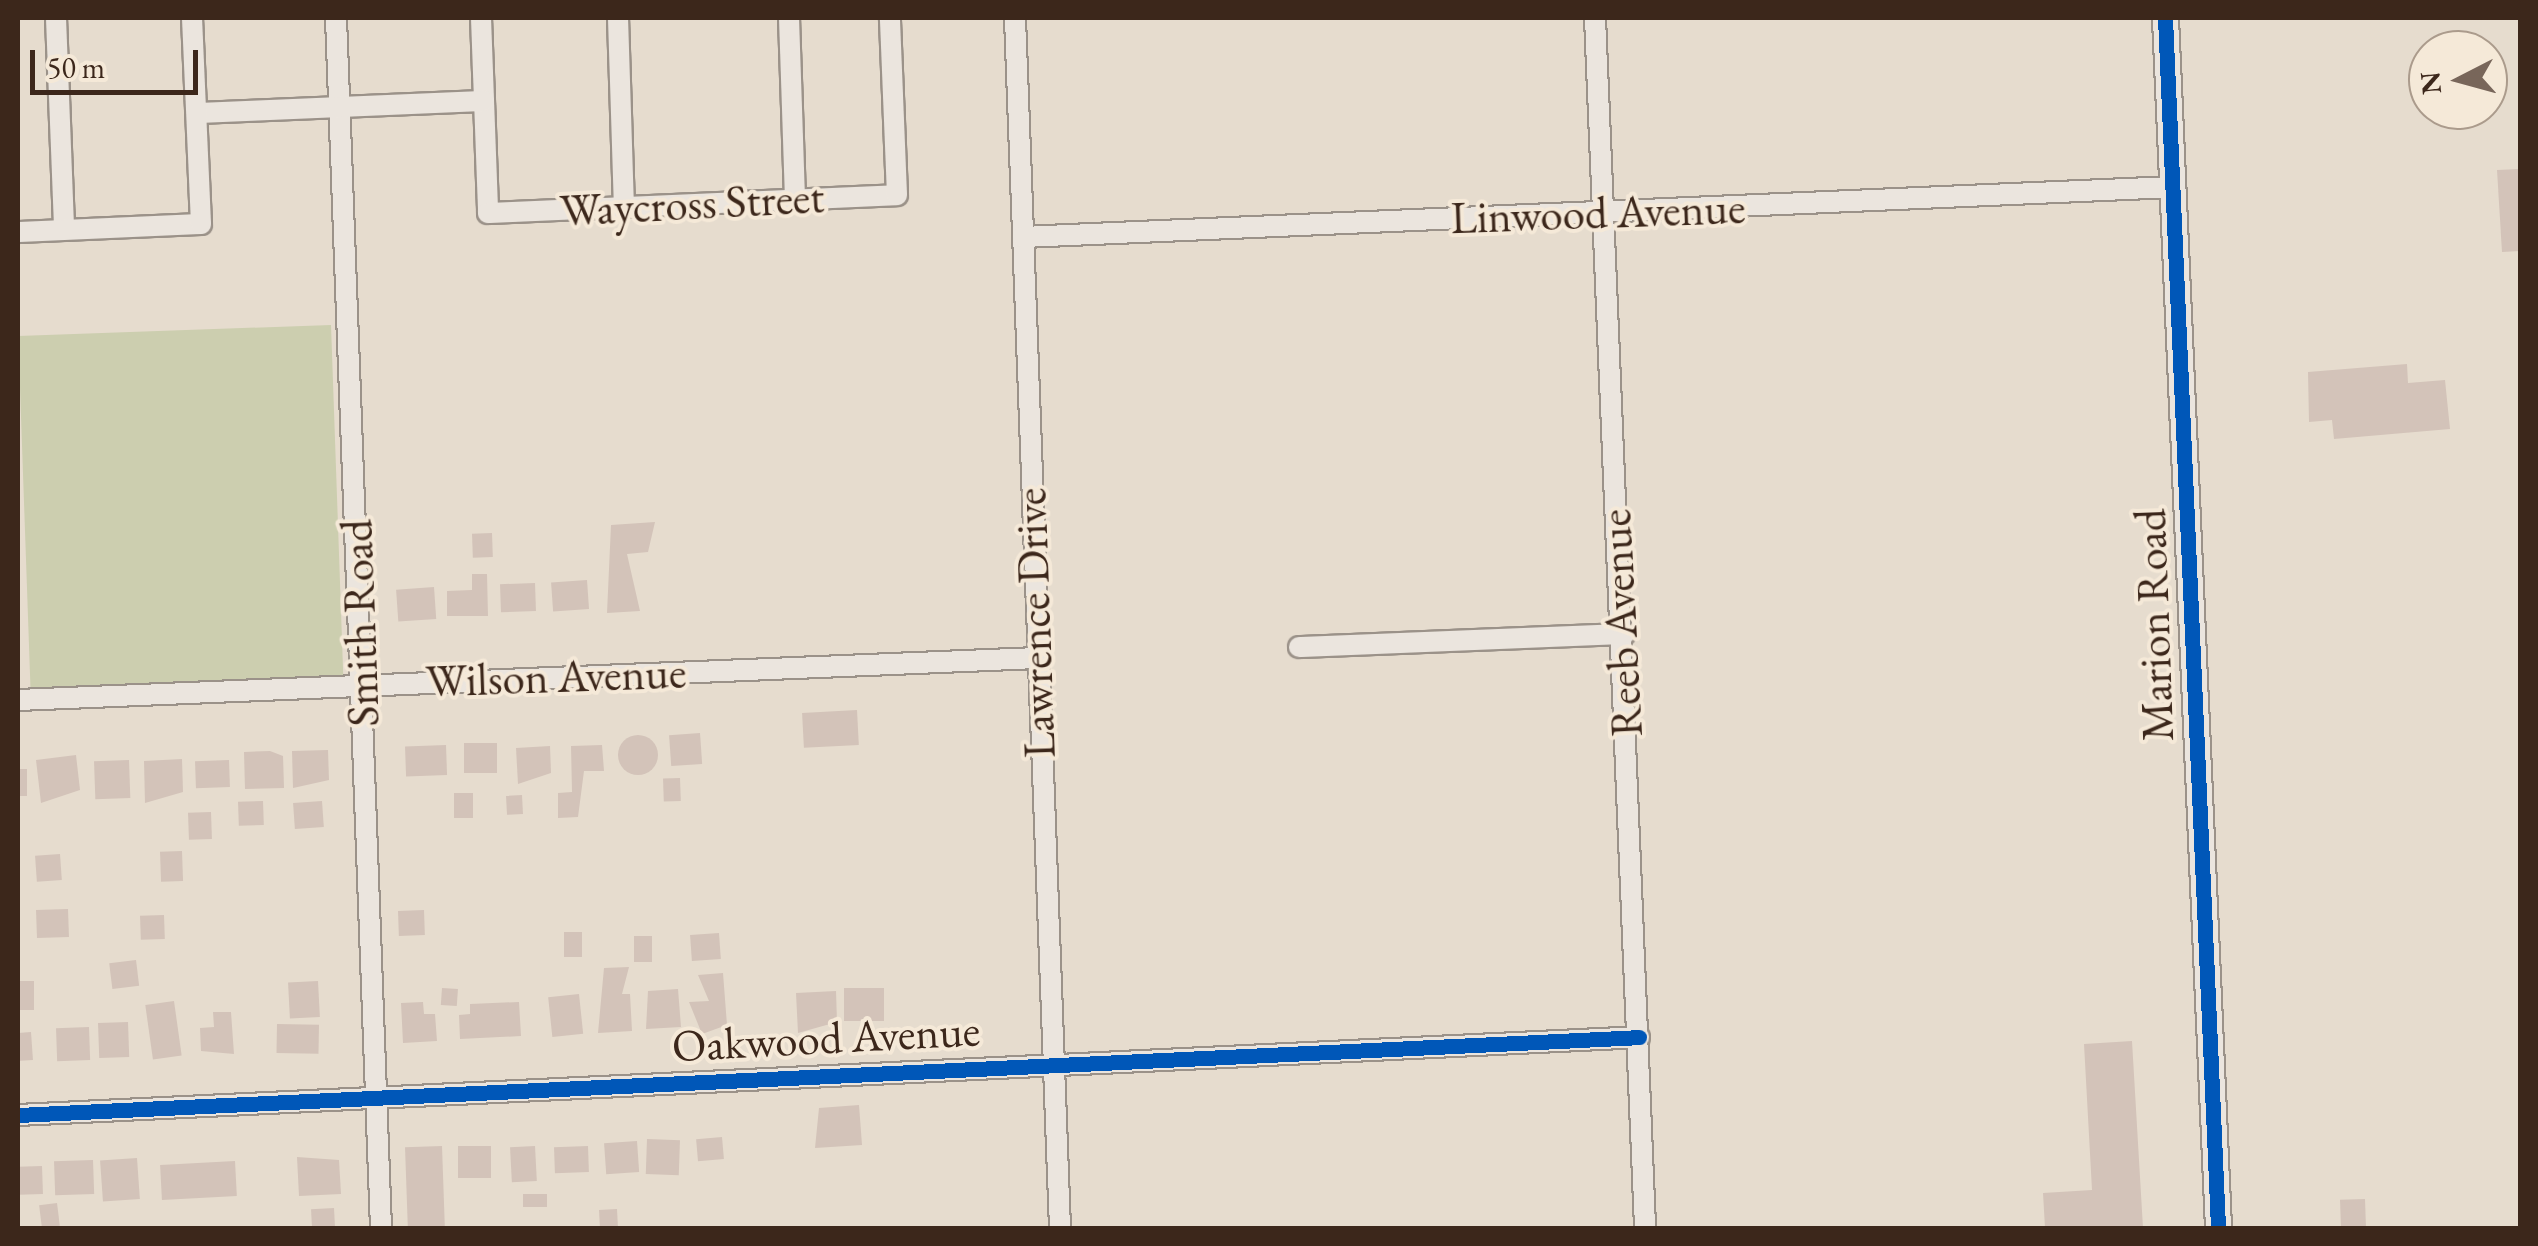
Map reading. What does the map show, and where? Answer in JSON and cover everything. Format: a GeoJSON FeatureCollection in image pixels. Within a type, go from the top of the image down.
{"type":"FeatureCollection","features":[{"type":"Feature","properties":{"kind":"street"},"geometry":{"type":"LineString","coordinates":[[56,18],[64,229]]}},
{"type":"Feature","properties":{"kind":"street"},"geometry":{"type":"LineString","coordinates":[[18,232],[201,224],[192,18]]}},
{"type":"Feature","properties":{"kind":"street","name":"Smith Road"},"geometry":{"type":"LineString","coordinates":[[336,18],[381,1228]]}},
{"type":"Feature","properties":{"kind":"street"},"geometry":{"type":"LineString","coordinates":[[197,113],[484,100],[481,18]]}},
{"type":"Feature","properties":{"kind":"street"},"geometry":{"type":"LineString","coordinates":[[618,18],[624,207]]}},
{"type":"Feature","properties":{"kind":"street"},"geometry":{"type":"LineString","coordinates":[[789,18],[795,200]]}},
{"type":"Feature","properties":{"kind":"street","name":"Waycross Street"},"geometry":{"type":"LineString","coordinates":[[484,100],[488,214],[897,195],[890,18]]}},
{"type":"Feature","properties":{"kind":"street","name":"Lawrence Drive"},"geometry":{"type":"LineString","coordinates":[[1015,18],[1034,658],[1060,1228]]}},
{"type":"Feature","properties":{"kind":"street","name":"Reeb Avenue"},"geometry":{"type":"LineString","coordinates":[[1594,18],[1624,634],[1645,1228]]}},
{"type":"Feature","properties":{"kind":"street","name":"Marion Road"},"geometry":{"type":"LineString","coordinates":[[2165,18],[2218,1228]]}},
{"type":"Feature","properties":{"kind":"street","name":"Linwood Avenue"},"geometry":{"type":"LineString","coordinates":[[1023,238],[2173,187]]}},
{"type":"Feature","properties":{"kind":"street"},"geometry":{"type":"LineString","coordinates":[[1299,647],[1624,634]]}},
{"type":"Feature","properties":{"kind":"street","name":"Wilson Avenue"},"geometry":{"type":"LineString","coordinates":[[18,700],[1034,658]]}},
{"type":"Feature","properties":{"kind":"street","name":"Oakwood Avenue"},"geometry":{"type":"LineString","coordinates":[[18,1116],[1639,1037]]}},
{"type":"Feature","properties":{"kind":"green space"},"geometry":{"type":"Polygon","coordinates":[[[331,325],[343,680],[31,691],[18,336],[331,325]]]}},
{"type":"Feature","properties":{"kind":"building"},"geometry":{"type":"Polygon","coordinates":[[[2520,169],[2520,251],[2502,252],[2497,170],[2520,169]]]}},
{"type":"Feature","properties":{"kind":"building"},"geometry":{"type":"Polygon","coordinates":[[[2407,364],[2408,383],[2445,380],[2450,429],[2334,439],[2332,420],[2309,422],[2308,372],[2407,364]]]}},
{"type":"Feature","properties":{"kind":"building"},"geometry":{"type":"Polygon","coordinates":[[[655,522],[648,552],[627,554],[640,611],[607,613],[611,525],[655,522]]]}},
{"type":"Feature","properties":{"kind":"building"},"geometry":{"type":"Polygon","coordinates":[[[492,533],[493,557],[473,558],[472,534],[492,533]]]}},
{"type":"Feature","properties":{"kind":"building"},"geometry":{"type":"Polygon","coordinates":[[[472,574],[487,574],[488,616],[447,616],[447,591],[472,590],[472,574]]]}},
{"type":"Feature","properties":{"kind":"building"},"geometry":{"type":"Polygon","coordinates":[[[587,580],[589,609],[553,611],[551,583],[587,580]]]}},
{"type":"Feature","properties":{"kind":"building"},"geometry":{"type":"Polygon","coordinates":[[[535,583],[536,611],[501,612],[500,584],[535,583]]]}},
{"type":"Feature","properties":{"kind":"building"},"geometry":{"type":"Polygon","coordinates":[[[434,587],[436,619],[398,622],[396,590],[434,587]]]}},
{"type":"Feature","properties":{"kind":"building"},"geometry":{"type":"Polygon","coordinates":[[[857,710],[859,745],[804,748],[802,713],[857,710]]]}},
{"type":"Feature","properties":{"kind":"building"},"geometry":{"type":"Polygon","coordinates":[[[700,733],[702,764],[671,766],[669,735],[700,733]]]}},
{"type":"Feature","properties":{"kind":"building"},"geometry":{"type":"Polygon","coordinates":[[[638,735],[652,741],[658,755],[652,769],[638,775],[624,769],[618,755],[624,741],[638,735]]]}},
{"type":"Feature","properties":{"kind":"building"},"geometry":{"type":"Polygon","coordinates":[[[464,743],[497,743],[497,773],[464,773],[464,743]]]}},
{"type":"Feature","properties":{"kind":"building"},"geometry":{"type":"Polygon","coordinates":[[[446,745],[447,775],[406,776],[405,746],[446,745]]]}},
{"type":"Feature","properties":{"kind":"building"},"geometry":{"type":"Polygon","coordinates":[[[602,745],[604,771],[584,771],[578,817],[558,818],[558,793],[572,792],[571,746],[602,745]]]}},
{"type":"Feature","properties":{"kind":"building"},"geometry":{"type":"Polygon","coordinates":[[[550,746],[551,773],[518,784],[516,748],[550,746]]]}},
{"type":"Feature","properties":{"kind":"building"},"geometry":{"type":"Polygon","coordinates":[[[328,750],[329,780],[293,788],[292,751],[328,750]]]}},
{"type":"Feature","properties":{"kind":"building"},"geometry":{"type":"Polygon","coordinates":[[[270,751],[283,756],[284,788],[245,789],[244,752],[270,751]]]}},
{"type":"Feature","properties":{"kind":"building"},"geometry":{"type":"Polygon","coordinates":[[[76,755],[80,790],[41,803],[36,760],[76,755]]]}},
{"type":"Feature","properties":{"kind":"building"},"geometry":{"type":"Polygon","coordinates":[[[182,759],[183,792],[145,803],[144,761],[182,759]]]}},
{"type":"Feature","properties":{"kind":"building"},"geometry":{"type":"Polygon","coordinates":[[[129,760],[130,798],[95,799],[94,761],[129,760]]]}},
{"type":"Feature","properties":{"kind":"building"},"geometry":{"type":"Polygon","coordinates":[[[229,760],[230,787],[196,788],[195,761],[229,760]]]}},
{"type":"Feature","properties":{"kind":"building"},"geometry":{"type":"Polygon","coordinates":[[[18,769],[27,769],[27,796],[18,796],[18,769]]]}},
{"type":"Feature","properties":{"kind":"building"},"geometry":{"type":"Polygon","coordinates":[[[680,778],[681,801],[664,802],[663,779],[680,778]]]}},
{"type":"Feature","properties":{"kind":"building"},"geometry":{"type":"Polygon","coordinates":[[[454,793],[473,793],[473,818],[454,818],[454,793]]]}},
{"type":"Feature","properties":{"kind":"building"},"geometry":{"type":"Polygon","coordinates":[[[522,795],[523,814],[507,815],[506,796],[522,795]]]}},
{"type":"Feature","properties":{"kind":"building"},"geometry":{"type":"Polygon","coordinates":[[[263,801],[264,825],[239,826],[238,802],[263,801]]]}},
{"type":"Feature","properties":{"kind":"building"},"geometry":{"type":"Polygon","coordinates":[[[322,801],[324,827],[295,829],[293,803],[322,801]]]}},
{"type":"Feature","properties":{"kind":"building"},"geometry":{"type":"Polygon","coordinates":[[[211,812],[212,839],[189,840],[188,813],[211,812]]]}},
{"type":"Feature","properties":{"kind":"building"},"geometry":{"type":"Polygon","coordinates":[[[182,851],[183,881],[161,882],[160,852],[182,851]]]}},
{"type":"Feature","properties":{"kind":"building"},"geometry":{"type":"Polygon","coordinates":[[[60,854],[62,880],[37,882],[35,856],[60,854]]]}},
{"type":"Feature","properties":{"kind":"building"},"geometry":{"type":"Polygon","coordinates":[[[68,909],[69,937],[37,938],[36,910],[68,909]]]}},
{"type":"Feature","properties":{"kind":"building"},"geometry":{"type":"Polygon","coordinates":[[[424,910],[425,935],[399,936],[398,911],[424,910]]]}},
{"type":"Feature","properties":{"kind":"building"},"geometry":{"type":"Polygon","coordinates":[[[164,915],[165,939],[141,940],[140,916],[164,915]]]}},
{"type":"Feature","properties":{"kind":"building"},"geometry":{"type":"Polygon","coordinates":[[[564,932],[582,932],[582,957],[564,957],[564,932]]]}},
{"type":"Feature","properties":{"kind":"building"},"geometry":{"type":"Polygon","coordinates":[[[719,933],[721,959],[692,961],[690,935],[719,933]]]}},
{"type":"Feature","properties":{"kind":"building"},"geometry":{"type":"Polygon","coordinates":[[[634,936],[652,936],[652,962],[634,962],[634,936]]]}},
{"type":"Feature","properties":{"kind":"building"},"geometry":{"type":"Polygon","coordinates":[[[136,960],[139,986],[112,989],[109,963],[136,960]]]}},
{"type":"Feature","properties":{"kind":"building"},"geometry":{"type":"Polygon","coordinates":[[[629,967],[622,994],[630,994],[632,1031],[598,1033],[604,968],[629,967]]]}},
{"type":"Feature","properties":{"kind":"building"},"geometry":{"type":"Polygon","coordinates":[[[723,973],[727,1025],[702,1034],[689,1002],[709,1001],[698,975],[723,973]]]}},
{"type":"Feature","properties":{"kind":"building"},"geometry":{"type":"Polygon","coordinates":[[[18,981],[34,981],[34,1010],[18,1010],[18,981]]]}},
{"type":"Feature","properties":{"kind":"building"},"geometry":{"type":"Polygon","coordinates":[[[318,981],[320,1017],[290,1019],[288,983],[318,981]]]}},
{"type":"Feature","properties":{"kind":"building"},"geometry":{"type":"Polygon","coordinates":[[[442,988],[458,989],[457,1006],[441,1005],[442,988]]]}},
{"type":"Feature","properties":{"kind":"building"},"geometry":{"type":"Polygon","coordinates":[[[844,988],[884,988],[884,1021],[844,1021],[844,988]]]}},
{"type":"Feature","properties":{"kind":"building"},"geometry":{"type":"Polygon","coordinates":[[[678,989],[681,1027],[646,1029],[648,991],[678,989]]]}},
{"type":"Feature","properties":{"kind":"building"},"geometry":{"type":"Polygon","coordinates":[[[836,991],[837,1022],[798,1033],[796,993],[836,991]]]}},
{"type":"Feature","properties":{"kind":"building"},"geometry":{"type":"Polygon","coordinates":[[[579,994],[583,1034],[552,1037],[548,997],[579,994]]]}},
{"type":"Feature","properties":{"kind":"building"},"geometry":{"type":"Polygon","coordinates":[[[174,1001],[182,1055],[153,1060],[145,1005],[174,1001]]]}},
{"type":"Feature","properties":{"kind":"building"},"geometry":{"type":"Polygon","coordinates":[[[423,1002],[424,1014],[435,1014],[437,1041],[403,1043],[401,1003],[423,1002]]]}},
{"type":"Feature","properties":{"kind":"building"},"geometry":{"type":"Polygon","coordinates":[[[519,1002],[521,1036],[460,1039],[459,1015],[470,1014],[470,1004],[519,1002]]]}},
{"type":"Feature","properties":{"kind":"building"},"geometry":{"type":"Polygon","coordinates":[[[213,1012],[231,1012],[234,1054],[201,1051],[200,1028],[214,1027],[213,1012]]]}},
{"type":"Feature","properties":{"kind":"building"},"geometry":{"type":"Polygon","coordinates":[[[128,1022],[129,1057],[99,1058],[98,1023],[128,1022]]]}},
{"type":"Feature","properties":{"kind":"building"},"geometry":{"type":"Polygon","coordinates":[[[277,1024],[319,1025],[318,1054],[276,1053],[277,1024]]]}},
{"type":"Feature","properties":{"kind":"building"},"geometry":{"type":"Polygon","coordinates":[[[89,1027],[90,1060],[57,1061],[56,1028],[89,1027]]]}},
{"type":"Feature","properties":{"kind":"building"},"geometry":{"type":"Polygon","coordinates":[[[31,1032],[33,1060],[20,1061],[18,1033],[31,1032]]]}},
{"type":"Feature","properties":{"kind":"building"},"geometry":{"type":"Polygon","coordinates":[[[2132,1041],[2143,1228],[2045,1228],[2043,1193],[2092,1190],[2084,1044],[2132,1041]]]}},
{"type":"Feature","properties":{"kind":"building"},"geometry":{"type":"Polygon","coordinates":[[[859,1105],[862,1145],[815,1148],[819,1108],[859,1105]]]}},
{"type":"Feature","properties":{"kind":"building"},"geometry":{"type":"Polygon","coordinates":[[[722,1137],[724,1159],[698,1161],[696,1139],[722,1137]]]}},
{"type":"Feature","properties":{"kind":"building"},"geometry":{"type":"Polygon","coordinates":[[[647,1139],[680,1140],[679,1175],[646,1174],[647,1139]]]}},
{"type":"Feature","properties":{"kind":"building"},"geometry":{"type":"Polygon","coordinates":[[[637,1141],[639,1172],[606,1174],[604,1143],[637,1141]]]}},
{"type":"Feature","properties":{"kind":"building"},"geometry":{"type":"Polygon","coordinates":[[[442,1146],[445,1228],[408,1228],[405,1147],[442,1146]]]}},
{"type":"Feature","properties":{"kind":"building"},"geometry":{"type":"Polygon","coordinates":[[[458,1146],[491,1146],[491,1178],[458,1178],[458,1146]]]}},
{"type":"Feature","properties":{"kind":"building"},"geometry":{"type":"Polygon","coordinates":[[[535,1146],[537,1181],[512,1182],[510,1147],[535,1146]]]}},
{"type":"Feature","properties":{"kind":"building"},"geometry":{"type":"Polygon","coordinates":[[[588,1146],[589,1172],[555,1173],[554,1147],[588,1146]]]}},
{"type":"Feature","properties":{"kind":"building"},"geometry":{"type":"Polygon","coordinates":[[[297,1157],[339,1160],[341,1194],[299,1196],[297,1157]]]}},
{"type":"Feature","properties":{"kind":"building"},"geometry":{"type":"Polygon","coordinates":[[[137,1158],[140,1199],[103,1201],[100,1161],[137,1158]]]}},
{"type":"Feature","properties":{"kind":"building"},"geometry":{"type":"Polygon","coordinates":[[[93,1160],[94,1194],[55,1195],[54,1161],[93,1160]]]}},
{"type":"Feature","properties":{"kind":"building"},"geometry":{"type":"Polygon","coordinates":[[[235,1161],[237,1196],[162,1200],[160,1165],[235,1161]]]}},
{"type":"Feature","properties":{"kind":"building"},"geometry":{"type":"Polygon","coordinates":[[[42,1166],[43,1194],[19,1195],[18,1167],[42,1166]]]}},
{"type":"Feature","properties":{"kind":"building"},"geometry":{"type":"Polygon","coordinates":[[[523,1194],[547,1194],[547,1207],[523,1207],[523,1194]]]}},
{"type":"Feature","properties":{"kind":"building"},"geometry":{"type":"Polygon","coordinates":[[[2365,1199],[2366,1228],[2341,1228],[2340,1200],[2365,1199]]]}},
{"type":"Feature","properties":{"kind":"building"},"geometry":{"type":"Polygon","coordinates":[[[57,1203],[60,1226],[42,1228],[39,1205],[57,1203]]]}},
{"type":"Feature","properties":{"kind":"building"},"geometry":{"type":"Polygon","coordinates":[[[334,1208],[335,1228],[312,1228],[311,1209],[334,1208]]]}},
{"type":"Feature","properties":{"kind":"building"},"geometry":{"type":"Polygon","coordinates":[[[617,1209],[618,1228],[600,1228],[599,1210],[617,1209]]]}},
{"type":"Feature","properties":{"kind":"cycle path"},"geometry":{"type":"LineString","coordinates":[[2165,18],[2218,1228]]}},
{"type":"Feature","properties":{"kind":"cycle path"},"geometry":{"type":"LineString","coordinates":[[18,1115],[1639,1037]]}}]}
